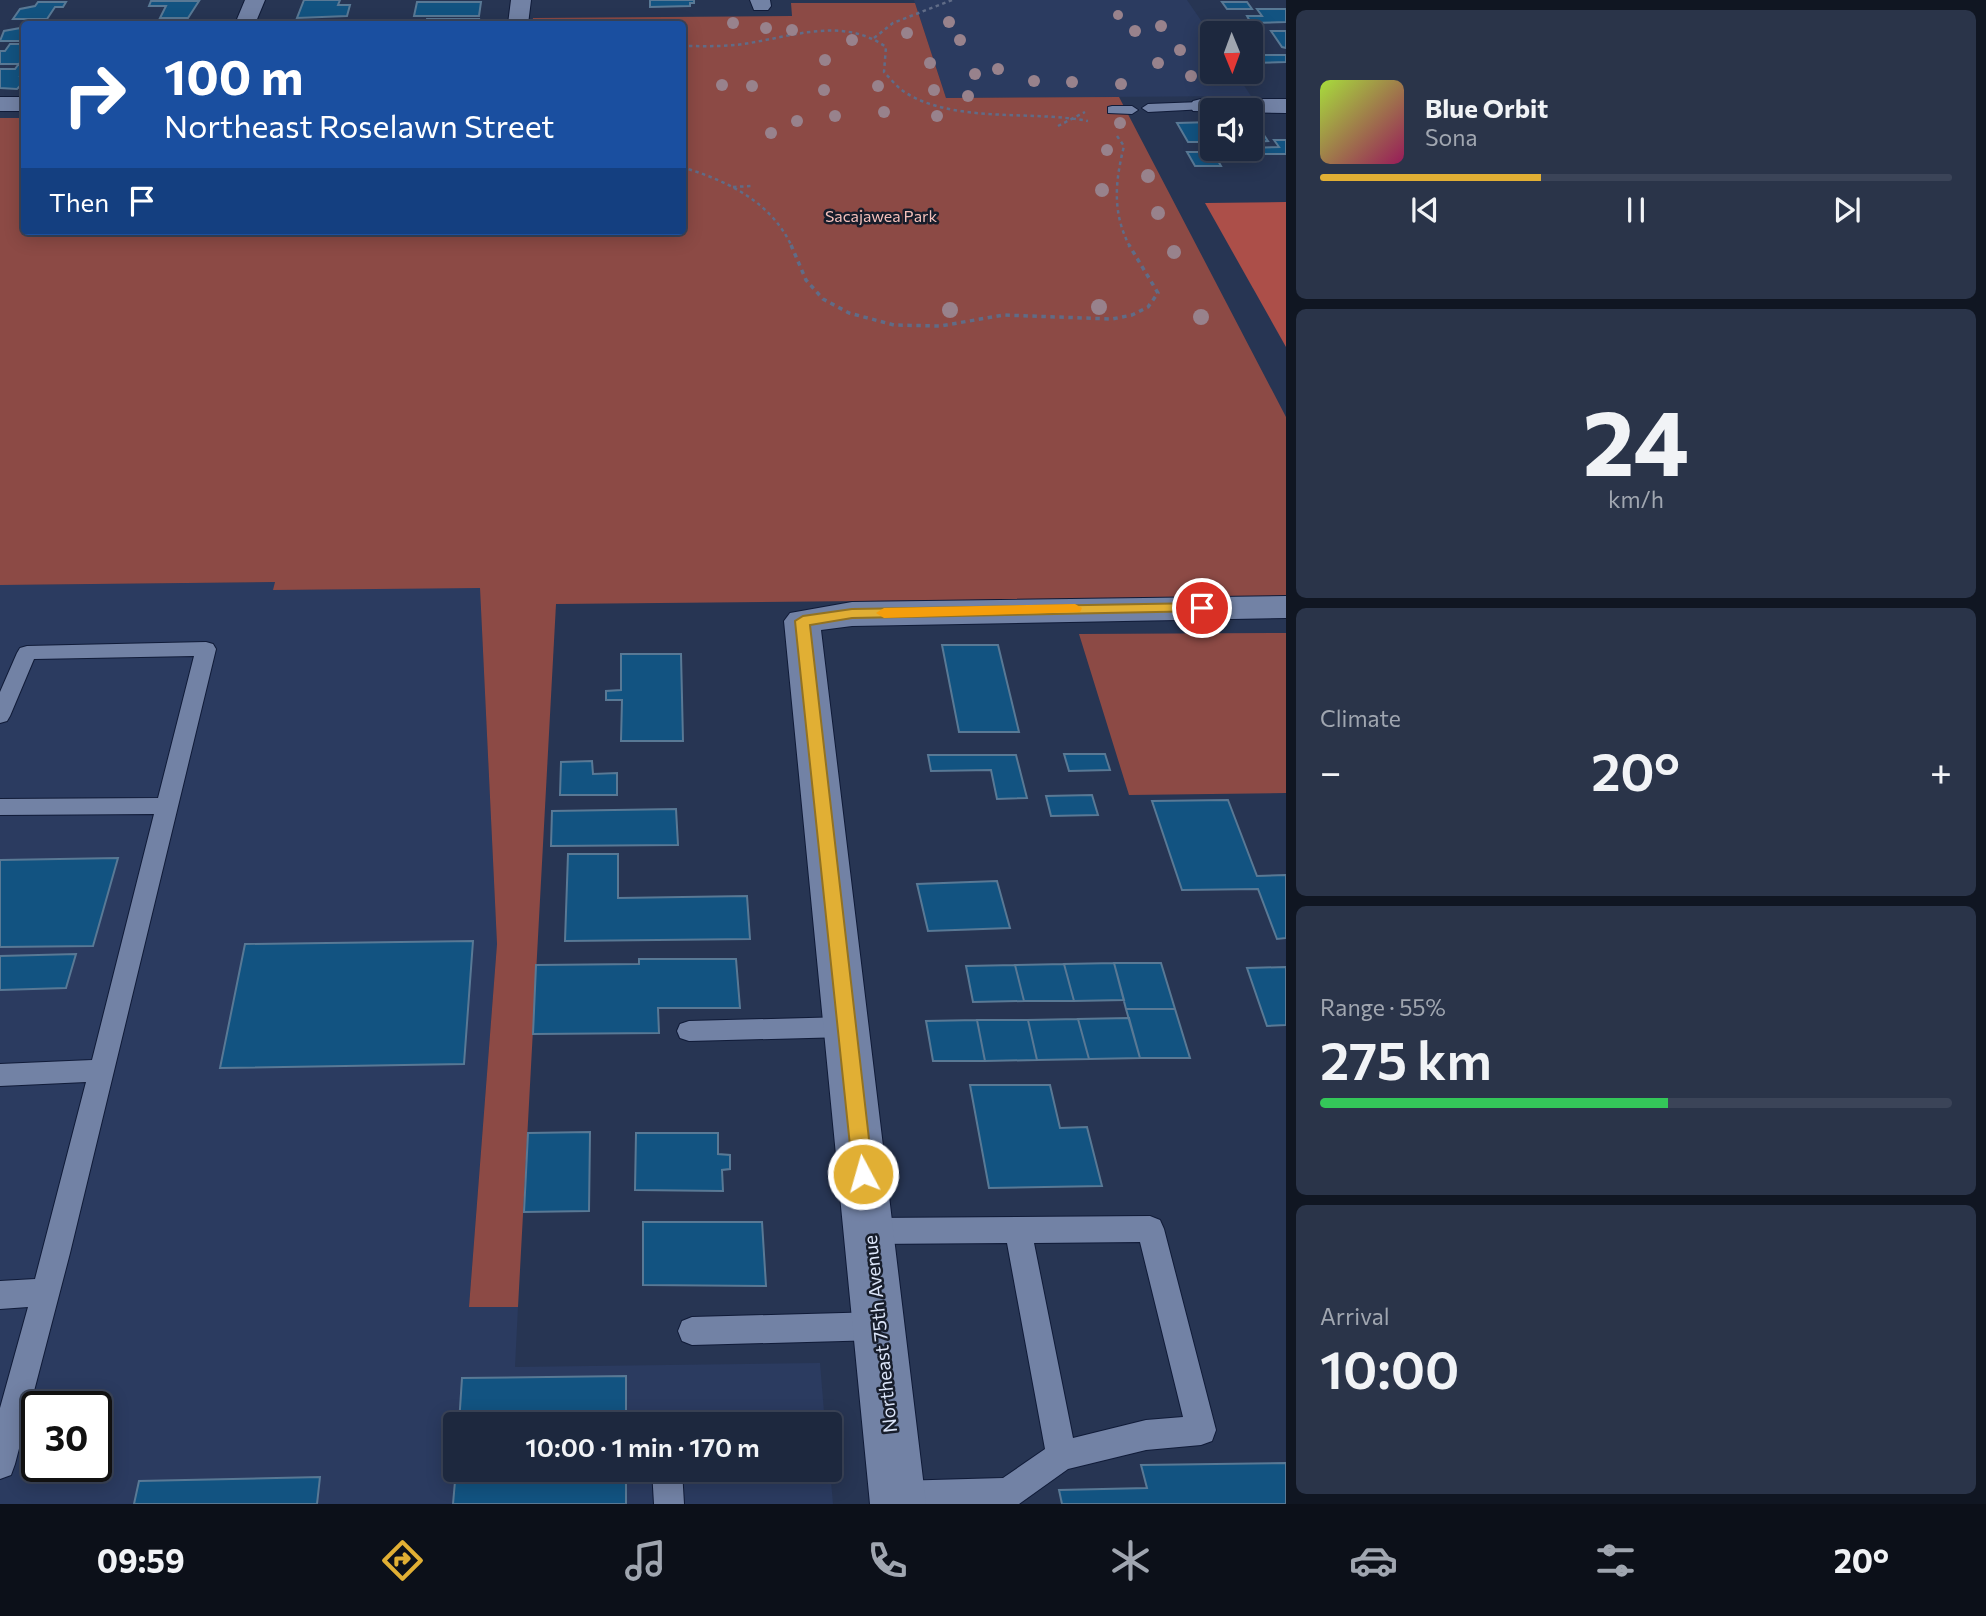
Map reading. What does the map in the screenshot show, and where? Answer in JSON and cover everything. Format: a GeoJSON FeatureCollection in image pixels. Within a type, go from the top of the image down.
{"type":"FeatureCollection","features":[{"type":"Feature","properties":{"kind":"street"},"geometry":{"type":"LineString","coordinates":[[246,21],[256,0]]}},
{"type":"Feature","properties":{"kind":"street"},"geometry":{"type":"LineString","coordinates":[[518,21],[521,0]]}},
{"type":"Feature","properties":{"kind":"street"},"geometry":{"type":"LineString","coordinates":[[0,104],[21,104]]}},
{"type":"Feature","properties":{"kind":"street"},"geometry":{"type":"LineString","coordinates":[[1263,106],[1286,106]]}},
{"type":"Feature","properties":{"kind":"street","name":"Northeast 75th Avenue"},"geometry":{"type":"LineString","coordinates":[[898,1500],[803,621],[852,614],[1062,608],[1286,607]]}},
{"type":"Feature","properties":{"kind":"lane"},"geometry":{"type":"LineString","coordinates":[[1148,108],[1200,106]]}},
{"type":"Feature","properties":{"kind":"lane"},"geometry":{"type":"LineString","coordinates":[[1112,110],[1132,110]]}},
{"type":"Feature","properties":{"kind":"lane"},"geometry":{"type":"LineString","coordinates":[[0,716],[27,653],[206,649],[46,1292],[0,1464]]}},
{"type":"Feature","properties":{"kind":"lane"},"geometry":{"type":"LineString","coordinates":[[0,807],[167,806]]}},
{"type":"Feature","properties":{"kind":"lane"},"geometry":{"type":"LineString","coordinates":[[689,1031],[846,1027]]}},
{"type":"Feature","properties":{"kind":"lane"},"geometry":{"type":"LineString","coordinates":[[0,1075],[101,1070]]}},
{"type":"Feature","properties":{"kind":"lane"},"geometry":{"type":"LineString","coordinates":[[869,1231],[1150,1229],[1201,1430],[1146,1435],[1061,1456],[1008,1493],[898,1500]]}},
{"type":"Feature","properties":{"kind":"lane"},"geometry":{"type":"LineString","coordinates":[[1018,1230],[1061,1456]]}},
{"type":"Feature","properties":{"kind":"lane"},"geometry":{"type":"LineString","coordinates":[[0,1295],[46,1292]]}},
{"type":"Feature","properties":{"kind":"lane"},"geometry":{"type":"LineString","coordinates":[[692,1331],[879,1326]]}},
{"type":"Feature","properties":{"kind":"lane"},"geometry":{"type":"LineString","coordinates":[[668,1482],[669,1504]]}},
{"type":"Feature","properties":{"kind":"path"},"geometry":{"type":"LineString","coordinates":[[874,38],[893,23],[952,0]]}},
{"type":"Feature","properties":{"kind":"path"},"geometry":{"type":"LineString","coordinates":[[686,46],[739,45],[817,31],[855,32],[874,38],[886,47],[884,72],[889,80],[902,92],[920,100],[971,111],[1057,114],[1097,124]]}},
{"type":"Feature","properties":{"kind":"path"},"geometry":{"type":"LineString","coordinates":[[686,169],[750,197],[779,223],[788,237],[808,287],[849,314],[909,326],[938,326],[1004,315],[1106,320],[1125,318],[1148,308],[1158,293],[1155,282],[1123,234],[1113,190],[1124,146],[1111,131]]}},
{"type":"Feature","properties":{"kind":"path"},"geometry":{"type":"LineString","coordinates":[[732,187],[751,186]]}},
{"type":"Feature","properties":{"kind":"shaded area"},"geometry":{"type":"Polygon","coordinates":[[[914,0],[1187,0],[1201,21],[1200,84],[1243,84],[1251,96],[946,98],[914,0]]]}},
{"type":"Feature","properties":{"kind":"shaded area"},"geometry":{"type":"Polygon","coordinates":[[[1286,202],[1286,347],[1205,203],[1286,202]]]}},
{"type":"Feature","properties":{"kind":"shaded area"},"geometry":{"type":"Polygon","coordinates":[[[275,582],[274,590],[480,587],[497,944],[469,1307],[518,1307],[515,1367],[820,1363],[824,1412],[443,1412],[443,1482],[831,1482],[833,1504],[0,1504],[0,585],[275,582]]]}},
{"type":"Feature","properties":{"kind":"green space","name":"Sacajawea Park"},"geometry":{"type":"Polygon","coordinates":[[[791,3],[915,3],[946,98],[1119,97],[1286,417],[1286,597],[556,604],[518,1307],[469,1307],[497,944],[480,588],[273,590],[275,582],[0,585],[0,118],[21,118],[21,235],[686,235],[686,21],[532,21],[533,18],[792,16],[791,3]]]}},
{"type":"Feature","properties":{"kind":"green space"},"geometry":{"type":"Polygon","coordinates":[[[1286,633],[1286,793],[1129,795],[1079,634],[1286,633]]]}},
{"type":"Feature","properties":{"kind":"building"},"geometry":{"type":"Polygon","coordinates":[[[304,0],[340,0],[338,5],[350,5],[347,16],[297,18],[304,0]]]}},
{"type":"Feature","properties":{"kind":"building"},"geometry":{"type":"Polygon","coordinates":[[[650,0],[694,0],[694,3],[690,3],[690,6],[650,7],[650,0]]]}},
{"type":"Feature","properties":{"kind":"building"},"geometry":{"type":"Polygon","coordinates":[[[151,1],[199,1],[188,18],[160,18],[166,6],[149,6],[151,1]]]}},
{"type":"Feature","properties":{"kind":"building"},"geometry":{"type":"Polygon","coordinates":[[[38,2],[66,2],[63,7],[55,7],[47,19],[13,19],[20,9],[35,6],[38,2]]]}},
{"type":"Feature","properties":{"kind":"building"},"geometry":{"type":"Polygon","coordinates":[[[417,2],[481,2],[479,16],[414,16],[417,2]]]}},
{"type":"Feature","properties":{"kind":"building"},"geometry":{"type":"Polygon","coordinates":[[[1222,2],[1247,2],[1252,9],[1227,9],[1222,2]]]}},
{"type":"Feature","properties":{"kind":"building"},"geometry":{"type":"Polygon","coordinates":[[[1257,9],[1286,9],[1286,22],[1250,21],[1247,16],[1262,16],[1257,9]]]}},
{"type":"Feature","properties":{"kind":"building"},"geometry":{"type":"Polygon","coordinates":[[[427,19],[479,19],[479,21],[427,19]]]}},
{"type":"Feature","properties":{"kind":"building"},"geometry":{"type":"Polygon","coordinates":[[[20,28],[21,41],[0,41],[4,31],[20,28]]]}},
{"type":"Feature","properties":{"kind":"building"},"geometry":{"type":"Polygon","coordinates":[[[1271,31],[1286,31],[1286,48],[1282,47],[1271,31]]]}},
{"type":"Feature","properties":{"kind":"building"},"geometry":{"type":"Polygon","coordinates":[[[10,44],[21,44],[19,64],[0,64],[0,51],[5,51],[10,44]]]}},
{"type":"Feature","properties":{"kind":"building"},"geometry":{"type":"Polygon","coordinates":[[[1264,55],[1286,55],[1286,62],[1264,63],[1264,55]]]}},
{"type":"Feature","properties":{"kind":"building"},"geometry":{"type":"Polygon","coordinates":[[[21,65],[21,85],[17,89],[0,88],[0,69],[15,69],[21,65]]]}},
{"type":"Feature","properties":{"kind":"building"},"geometry":{"type":"Polygon","coordinates":[[[1200,122],[1200,142],[1188,142],[1177,123],[1200,122]]]}},
{"type":"Feature","properties":{"kind":"building"},"geometry":{"type":"Polygon","coordinates":[[[1274,140],[1286,140],[1286,154],[1263,154],[1263,147],[1279,147],[1274,140]]]}},
{"type":"Feature","properties":{"kind":"building"},"geometry":{"type":"Polygon","coordinates":[[[1187,152],[1200,152],[1200,161],[1218,161],[1221,166],[1195,166],[1187,152]]]}},
{"type":"Feature","properties":{"kind":"building"},"geometry":{"type":"Polygon","coordinates":[[[942,645],[998,645],[1019,732],[959,732],[942,645]]]}},
{"type":"Feature","properties":{"kind":"building"},"geometry":{"type":"Polygon","coordinates":[[[621,654],[681,654],[683,741],[621,741],[622,700],[606,700],[606,691],[621,690],[621,654]]]}},
{"type":"Feature","properties":{"kind":"building"},"geometry":{"type":"Polygon","coordinates":[[[1064,754],[1105,754],[1110,770],[1069,771],[1064,754]]]}},
{"type":"Feature","properties":{"kind":"building"},"geometry":{"type":"Polygon","coordinates":[[[928,755],[1016,755],[1027,798],[997,799],[991,770],[931,771],[928,755]]]}},
{"type":"Feature","properties":{"kind":"building"},"geometry":{"type":"Polygon","coordinates":[[[592,761],[593,774],[617,773],[617,795],[560,795],[561,762],[592,761]]]}},
{"type":"Feature","properties":{"kind":"building"},"geometry":{"type":"Polygon","coordinates":[[[1092,795],[1098,815],[1051,816],[1046,796],[1092,795]]]}},
{"type":"Feature","properties":{"kind":"building"},"geometry":{"type":"Polygon","coordinates":[[[1228,800],[1257,876],[1286,875],[1286,938],[1277,939],[1258,889],[1182,890],[1152,801],[1228,800]]]}},
{"type":"Feature","properties":{"kind":"building"},"geometry":{"type":"Polygon","coordinates":[[[676,809],[678,845],[551,846],[552,811],[676,809]]]}},
{"type":"Feature","properties":{"kind":"building"},"geometry":{"type":"Polygon","coordinates":[[[568,854],[618,854],[618,898],[747,896],[750,939],[565,941],[568,854]]]}},
{"type":"Feature","properties":{"kind":"building"},"geometry":{"type":"Polygon","coordinates":[[[118,858],[93,946],[0,947],[0,860],[118,858]]]}},
{"type":"Feature","properties":{"kind":"building"},"geometry":{"type":"Polygon","coordinates":[[[997,881],[1010,928],[928,931],[917,884],[997,881]]]}},
{"type":"Feature","properties":{"kind":"building"},"geometry":{"type":"Polygon","coordinates":[[[473,941],[464,1064],[220,1068],[245,944],[473,941]]]}},
{"type":"Feature","properties":{"kind":"building"},"geometry":{"type":"Polygon","coordinates":[[[76,954],[66,988],[0,990],[0,956],[76,954]]]}},
{"type":"Feature","properties":{"kind":"building"},"geometry":{"type":"Polygon","coordinates":[[[639,959],[736,959],[740,1008],[658,1008],[659,1033],[533,1034],[536,965],[639,964],[639,959]]]}},
{"type":"Feature","properties":{"kind":"building"},"geometry":{"type":"Polygon","coordinates":[[[1114,963],[1124,1000],[1074,1001],[1064,964],[1114,963]]]}},
{"type":"Feature","properties":{"kind":"building"},"geometry":{"type":"Polygon","coordinates":[[[1114,963],[1161,963],[1175,1009],[1126,1009],[1114,963]]]}},
{"type":"Feature","properties":{"kind":"building"},"geometry":{"type":"Polygon","coordinates":[[[1064,964],[1074,1001],[1024,1001],[1015,965],[1064,964]]]}},
{"type":"Feature","properties":{"kind":"building"},"geometry":{"type":"Polygon","coordinates":[[[1015,965],[1024,1001],[973,1002],[966,966],[1015,965]]]}},
{"type":"Feature","properties":{"kind":"building"},"geometry":{"type":"Polygon","coordinates":[[[1286,967],[1286,1025],[1267,1026],[1247,968],[1286,967]]]}},
{"type":"Feature","properties":{"kind":"building"},"geometry":{"type":"Polygon","coordinates":[[[1126,1009],[1175,1009],[1190,1058],[1140,1058],[1126,1009]]]}},
{"type":"Feature","properties":{"kind":"building"},"geometry":{"type":"Polygon","coordinates":[[[1129,1018],[1140,1058],[1089,1059],[1078,1019],[1129,1018]]]}},
{"type":"Feature","properties":{"kind":"building"},"geometry":{"type":"Polygon","coordinates":[[[1078,1019],[1089,1059],[1037,1060],[1028,1020],[1078,1019]]]}},
{"type":"Feature","properties":{"kind":"building"},"geometry":{"type":"Polygon","coordinates":[[[977,1020],[1028,1020],[1037,1060],[985,1061],[977,1020]]]}},
{"type":"Feature","properties":{"kind":"building"},"geometry":{"type":"Polygon","coordinates":[[[977,1020],[985,1061],[933,1061],[926,1021],[977,1020]]]}},
{"type":"Feature","properties":{"kind":"building"},"geometry":{"type":"Polygon","coordinates":[[[970,1085],[1050,1085],[1060,1128],[1087,1127],[1102,1186],[989,1188],[970,1085]]]}},
{"type":"Feature","properties":{"kind":"building"},"geometry":{"type":"Polygon","coordinates":[[[590,1132],[589,1211],[524,1212],[528,1133],[590,1132]]]}},
{"type":"Feature","properties":{"kind":"building"},"geometry":{"type":"Polygon","coordinates":[[[636,1133],[718,1133],[718,1154],[730,1155],[730,1169],[722,1170],[723,1191],[635,1190],[636,1133]]]}},
{"type":"Feature","properties":{"kind":"building"},"geometry":{"type":"Polygon","coordinates":[[[643,1222],[762,1222],[766,1286],[643,1285],[643,1222]]]}},
{"type":"Feature","properties":{"kind":"building"},"geometry":{"type":"Polygon","coordinates":[[[626,1376],[626,1412],[460,1412],[462,1378],[626,1376]]]}},
{"type":"Feature","properties":{"kind":"building"},"geometry":{"type":"Polygon","coordinates":[[[1286,1463],[1286,1504],[1062,1504],[1059,1490],[1147,1488],[1141,1465],[1286,1463]]]}},
{"type":"Feature","properties":{"kind":"building"},"geometry":{"type":"Polygon","coordinates":[[[320,1477],[317,1504],[134,1504],[139,1481],[320,1477]]]}},
{"type":"Feature","properties":{"kind":"building"},"geometry":{"type":"Polygon","coordinates":[[[455,1482],[626,1482],[626,1504],[453,1504],[455,1482]]]}},
{"type":"Feature","properties":{"kind":"slow traffic"},"geometry":{"type":"LineString","coordinates":[[884,613],[1075,608]]}},
{"type":"Feature","properties":{"kind":"route"},"geometry":{"type":"LineString","coordinates":[[863,1174],[803,621],[852,614],[1062,608],[1202,608]]}}]}
